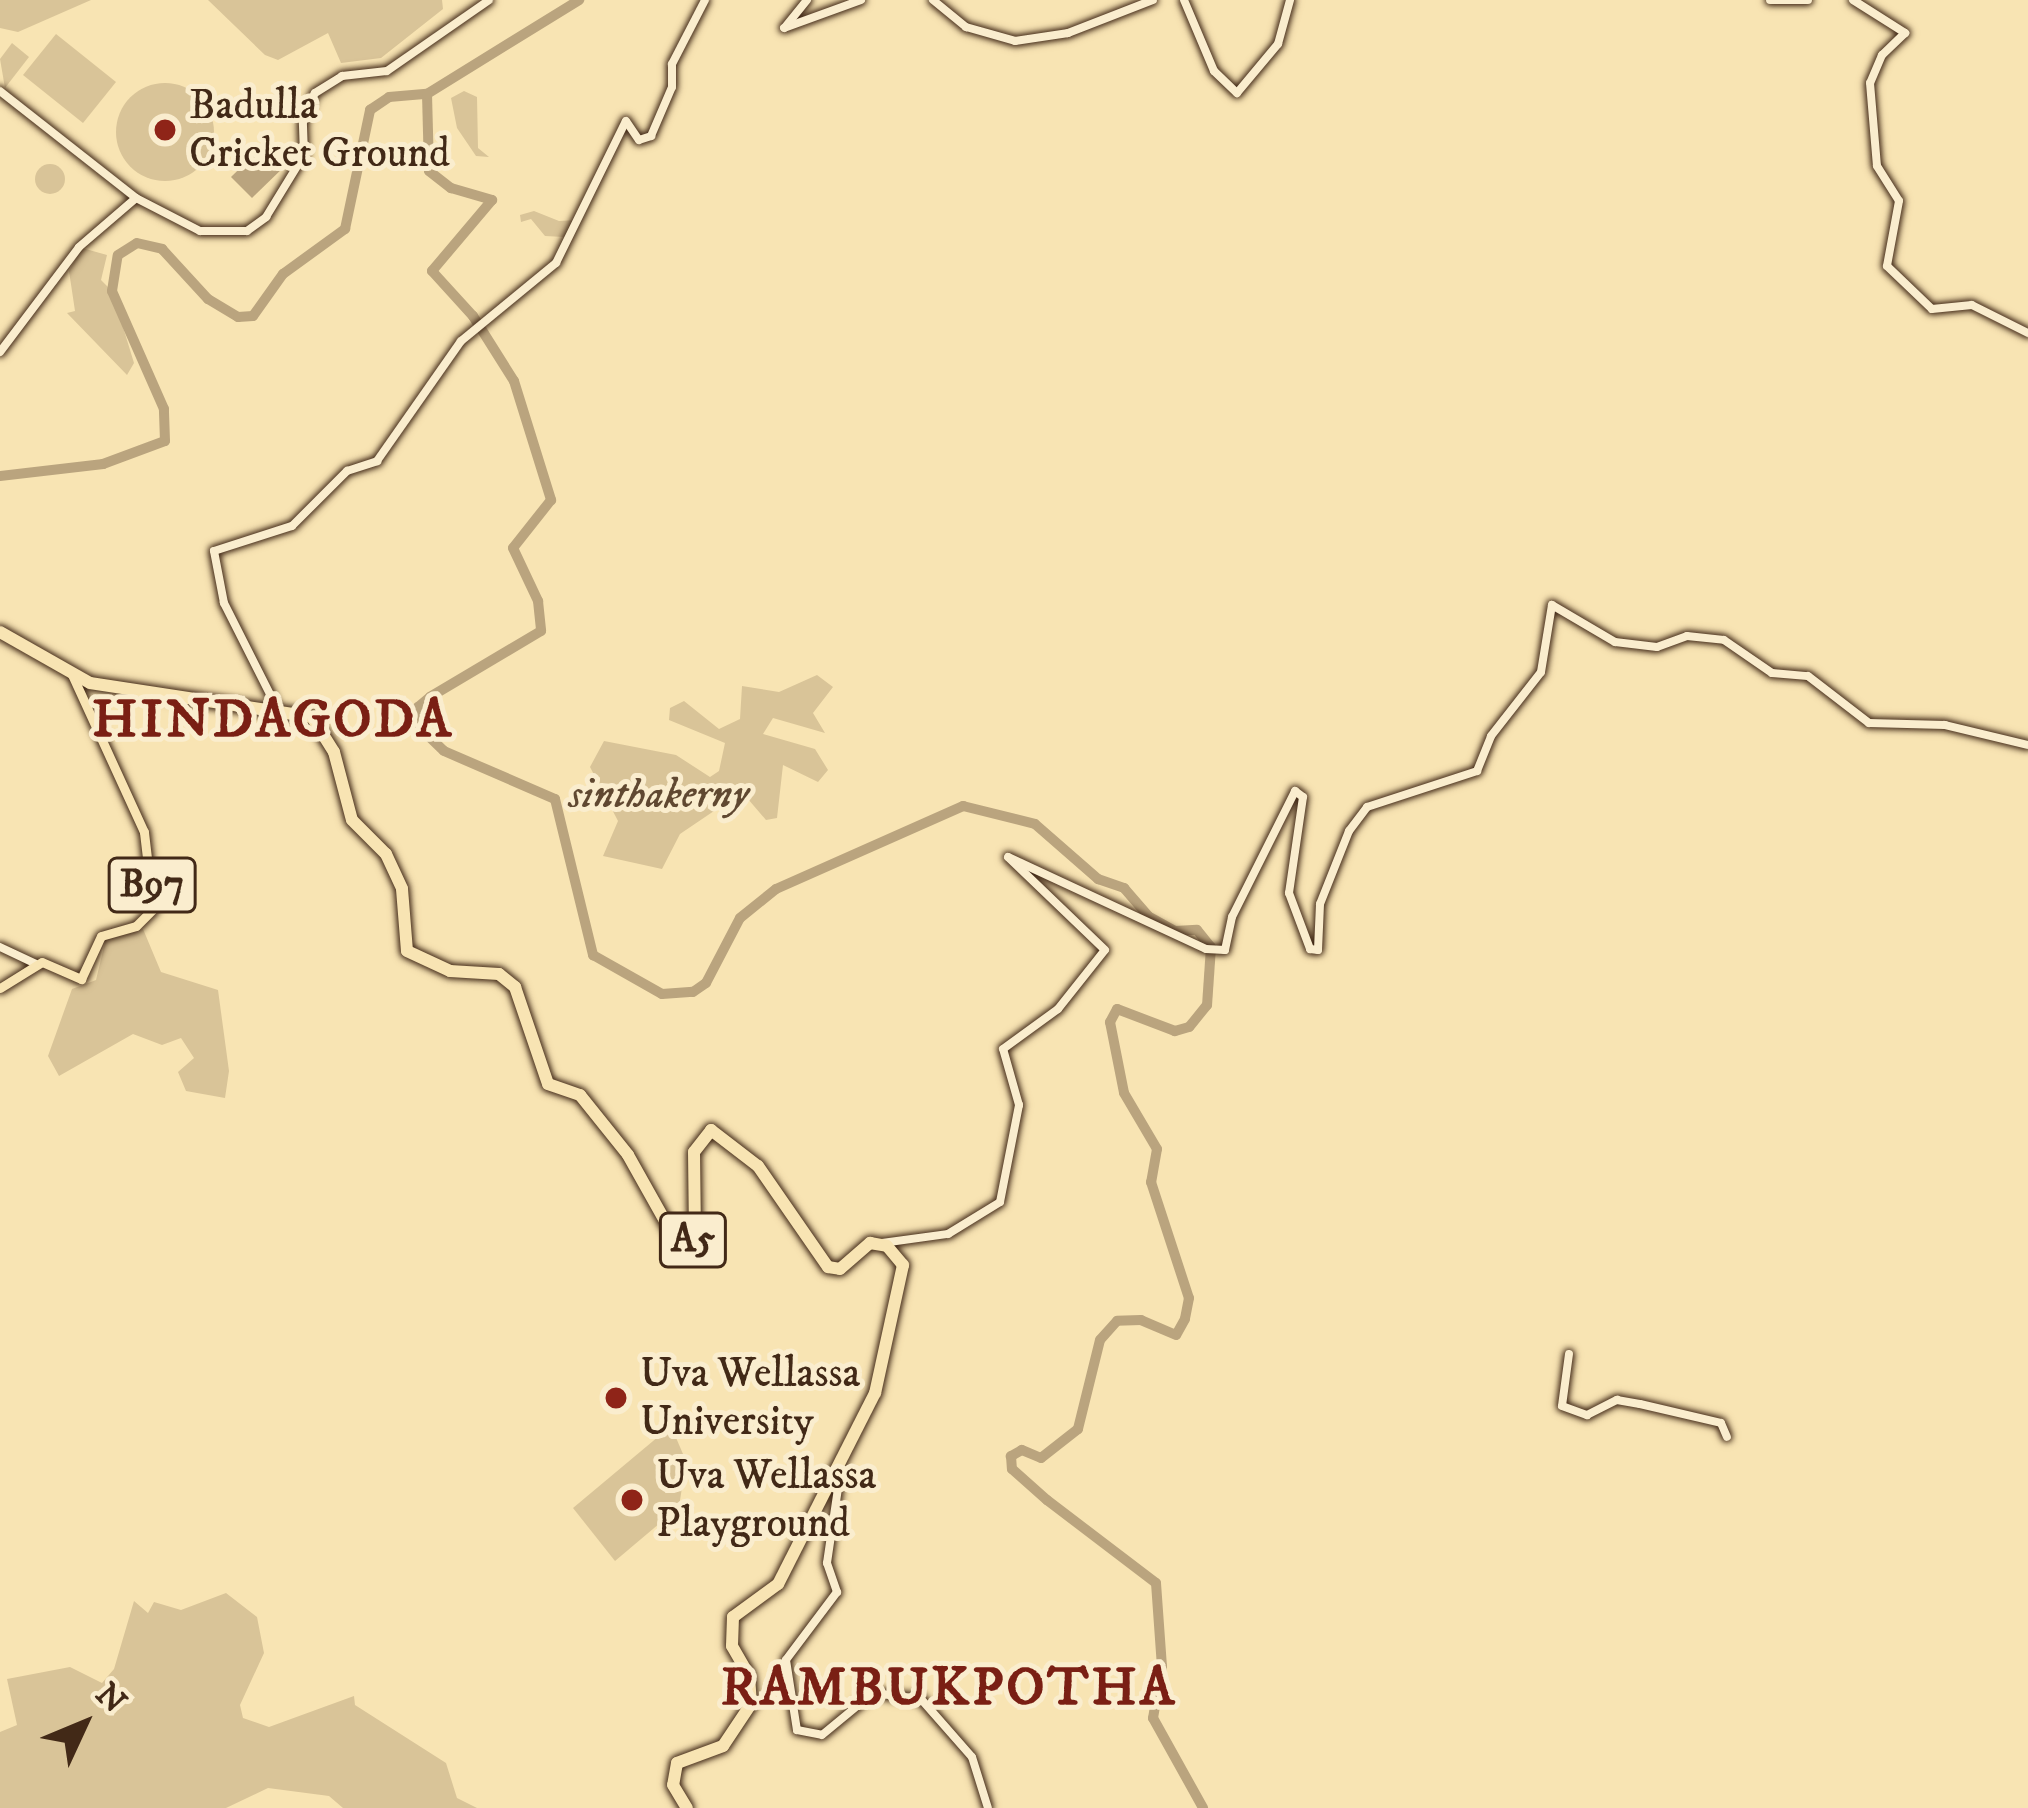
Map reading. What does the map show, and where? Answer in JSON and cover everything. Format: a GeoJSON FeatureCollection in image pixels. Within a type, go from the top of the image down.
{"type":"FeatureCollection","features":[{"type":"Feature","properties":{"kind":"highway","name":"A5"},"geometry":{"type":"LineString","coordinates":[[0,632],[72,675],[111,687],[303,711],[320,725],[352,820],[386,854],[403,890],[407,951],[450,971],[499,974],[515,987],[548,1084],[580,1095],[628,1155],[677,1244],[688,1246],[695,1234],[694,1152],[711,1130],[758,1166],[828,1267],[840,1269],[880,1243]]}},
{"type":"Feature","properties":{"kind":"highway"},"geometry":{"type":"LineString","coordinates":[[687,1808],[673,1785],[677,1763],[723,1746],[751,1704],[749,1676],[732,1646],[736,1610],[778,1584],[886,1364],[892,1304],[904,1274],[880,1243]]}},
{"type":"Feature","properties":{"kind":"main road","name":"B97"},"geometry":{"type":"LineString","coordinates":[[38,964],[52,963],[81,979],[100,936],[136,926],[153,909],[144,832],[72,675]]}},
{"type":"Feature","properties":{"kind":"main road"},"geometry":{"type":"LineString","coordinates":[[0,988],[38,964]]}},
{"type":"Feature","properties":{"kind":"street"},"geometry":{"type":"LineString","coordinates":[[0,91],[136,198],[200,231],[255,228],[304,155],[303,122],[315,93],[342,76],[386,70],[489,0]]}},
{"type":"Feature","properties":{"kind":"street"},"geometry":{"type":"LineString","coordinates":[[277,708],[224,603],[214,551],[292,526],[346,471],[377,461],[470,331],[556,263],[626,122],[639,140],[651,136],[672,87],[672,64],[705,0]]}},
{"type":"Feature","properties":{"kind":"street"},"geometry":{"type":"LineString","coordinates":[[807,0],[784,28],[861,0]]}},
{"type":"Feature","properties":{"kind":"street"},"geometry":{"type":"LineString","coordinates":[[933,0],[966,27],[1016,41],[1068,33],[1153,0]]}},
{"type":"Feature","properties":{"kind":"street"},"geometry":{"type":"LineString","coordinates":[[1184,0],[1214,71],[1237,93],[1278,44],[1290,0]]}},
{"type":"Feature","properties":{"kind":"street"},"geometry":{"type":"LineString","coordinates":[[1770,0],[1808,0]]}},
{"type":"Feature","properties":{"kind":"street"},"geometry":{"type":"LineString","coordinates":[[1853,0],[1905,33],[1882,55],[1870,83],[1877,166],[1900,201],[1887,266],[1932,309],[1972,305],[2028,333]]}},
{"type":"Feature","properties":{"kind":"street"},"geometry":{"type":"LineString","coordinates":[[0,352],[79,247],[136,198]]}},
{"type":"Feature","properties":{"kind":"street"},"geometry":{"type":"LineString","coordinates":[[880,1243],[948,1234],[1000,1202],[1019,1105],[1003,1049],[1058,1010],[1105,950],[1008,857],[1210,950],[1229,945],[1232,916],[1295,790],[1303,797],[1289,892],[1310,949],[1318,950],[1320,904],[1348,831],[1375,804],[1477,771],[1491,736],[1534,686],[1548,610],[1558,604],[1616,642],[1657,647],[1687,636],[1724,640],[1772,673],[1808,676],[1869,723],[1945,725],[2028,745]]}},
{"type":"Feature","properties":{"kind":"street"},"geometry":{"type":"LineString","coordinates":[[0,947],[38,964]]}},
{"type":"Feature","properties":{"kind":"street"},"geometry":{"type":"LineString","coordinates":[[1569,1354],[1562,1406],[1587,1414],[1617,1400],[1640,1404],[1721,1424],[1727,1436]]}},
{"type":"Feature","properties":{"kind":"street"},"geometry":{"type":"LineString","coordinates":[[843,1454],[827,1563],[837,1592],[786,1660],[797,1730],[822,1735],[873,1694],[921,1700],[972,1757],[988,1808]]}},
{"type":"Feature","properties":{"kind":"green space"},"geometry":{"type":"Polygon","coordinates":[[[0,0],[91,0],[18,32],[0,28],[0,0]]]}},
{"type":"Feature","properties":{"kind":"green space"},"geometry":{"type":"Polygon","coordinates":[[[208,0],[442,0],[443,9],[381,58],[341,63],[328,33],[278,60],[265,55],[208,0]]]}},
{"type":"Feature","properties":{"kind":"green space"},"geometry":{"type":"Polygon","coordinates":[[[56,34],[116,82],[83,123],[23,75],[56,34]]]}},
{"type":"Feature","properties":{"kind":"green space"},"geometry":{"type":"Polygon","coordinates":[[[12,43],[29,57],[5,88],[0,59],[12,43]]]}},
{"type":"Feature","properties":{"kind":"green space","name":"Badulla Cricket Ground"},"geometry":{"type":"Polygon","coordinates":[[[165,83],[184,86],[200,97],[211,113],[211,151],[200,167],[184,178],[165,181],[146,178],[130,167],[119,151],[116,132],[119,113],[130,97],[146,86],[165,83]]]}},
{"type":"Feature","properties":{"kind":"green space"},"geometry":{"type":"Polygon","coordinates":[[[464,91],[477,97],[478,148],[489,157],[476,156],[457,128],[451,98],[464,91]]]}},
{"type":"Feature","properties":{"kind":"green space"},"geometry":{"type":"Polygon","coordinates":[[[50,164],[61,168],[65,179],[61,190],[50,194],[39,190],[35,179],[39,168],[50,164]]]}},
{"type":"Feature","properties":{"kind":"green space"},"geometry":{"type":"Polygon","coordinates":[[[534,211],[559,221],[578,220],[564,237],[545,236],[531,219],[521,222],[520,215],[534,211]]]}},
{"type":"Feature","properties":{"kind":"green space"},"geometry":{"type":"Polygon","coordinates":[[[82,248],[107,255],[101,280],[112,291],[134,363],[127,375],[67,313],[75,311],[69,271],[82,248]]]}},
{"type":"Feature","properties":{"kind":"green space","name":"sinthakerny"},"geometry":{"type":"Polygon","coordinates":[[[817,675],[833,687],[813,713],[825,733],[773,718],[763,734],[815,749],[828,770],[818,782],[783,765],[777,818],[766,820],[742,792],[680,834],[662,869],[603,856],[618,821],[590,767],[604,741],[676,755],[710,777],[719,771],[725,743],[669,720],[670,708],[684,701],[719,729],[740,719],[742,686],[779,692],[817,675]]]}},
{"type":"Feature","properties":{"kind":"green space"},"geometry":{"type":"Polygon","coordinates":[[[143,929],[161,972],[218,990],[229,1071],[225,1098],[186,1091],[178,1072],[194,1058],[181,1038],[162,1045],[133,1034],[59,1076],[48,1056],[72,989],[96,980],[106,938],[143,929]]]}},
{"type":"Feature","properties":{"kind":"green space","name":"Uva Wellassa Playground"},"geometry":{"type":"Polygon","coordinates":[[[671,1426],[686,1461],[679,1507],[615,1561],[573,1508],[671,1426]]]}},
{"type":"Feature","properties":{"kind":"green space"},"geometry":{"type":"Polygon","coordinates":[[[226,1593],[257,1617],[264,1653],[240,1705],[243,1718],[269,1727],[354,1696],[355,1705],[446,1763],[457,1798],[477,1808],[343,1808],[329,1796],[268,1788],[226,1808],[0,1808],[0,1732],[17,1725],[7,1679],[70,1667],[102,1683],[114,1669],[134,1601],[148,1613],[154,1602],[181,1610],[226,1593]]]}},
{"type":"Feature","properties":{"kind":"shaded area"},"geometry":{"type":"Polygon","coordinates":[[[267,142],[286,165],[252,198],[231,177],[267,142]]]}},
{"type":"Feature","properties":{"kind":"waterway"},"geometry":{"type":"LineString","coordinates":[[0,476],[103,464],[165,441],[164,409],[112,291],[118,255],[137,243],[162,249],[208,299],[238,317],[253,316],[283,274],[345,229],[370,110],[389,97],[427,94],[579,0]]}},
{"type":"Feature","properties":{"kind":"waterway"},"geometry":{"type":"LineString","coordinates":[[427,94],[429,171],[451,188],[492,200],[432,271],[473,316],[514,381],[551,500],[513,548],[538,601],[541,631],[430,697],[418,707],[417,725],[444,751],[555,799],[593,955],[662,994],[693,992],[706,983],[740,918],[776,889],[963,806],[1035,824],[1098,879],[1124,888],[1148,916],[1175,931],[1197,930],[1211,947],[1207,1005],[1189,1027],[1175,1031],[1117,1009],[1110,1022],[1124,1093],[1157,1149],[1151,1182],[1189,1298],[1185,1319],[1176,1335],[1141,1320],[1117,1321],[1100,1340],[1078,1429],[1041,1458],[1022,1450],[1011,1456],[1012,1469],[1047,1500],[1156,1583],[1162,1666],[1153,1718],[1203,1808]]}},
{"type":"Feature","properties":{"kind":"place","name":"Badulla Cricket Ground"},"geometry":{"type":"Point","coordinates":[165,130]}},
{"type":"Feature","properties":{"kind":"place","name":"Uva Wellassa University"},"geometry":{"type":"Point","coordinates":[616,1398]}},
{"type":"Feature","properties":{"kind":"place","name":"Uva Wellassa Playground"},"geometry":{"type":"Point","coordinates":[632,1500]}},
{"type":"Feature","properties":{"kind":"district","name":"HINDAGODA"},"geometry":{"type":"Point","coordinates":[273,721]}},
{"type":"Feature","properties":{"kind":"district","name":"RAMBUKPOTHA"},"geometry":{"type":"Point","coordinates":[949,1689]}}]}
